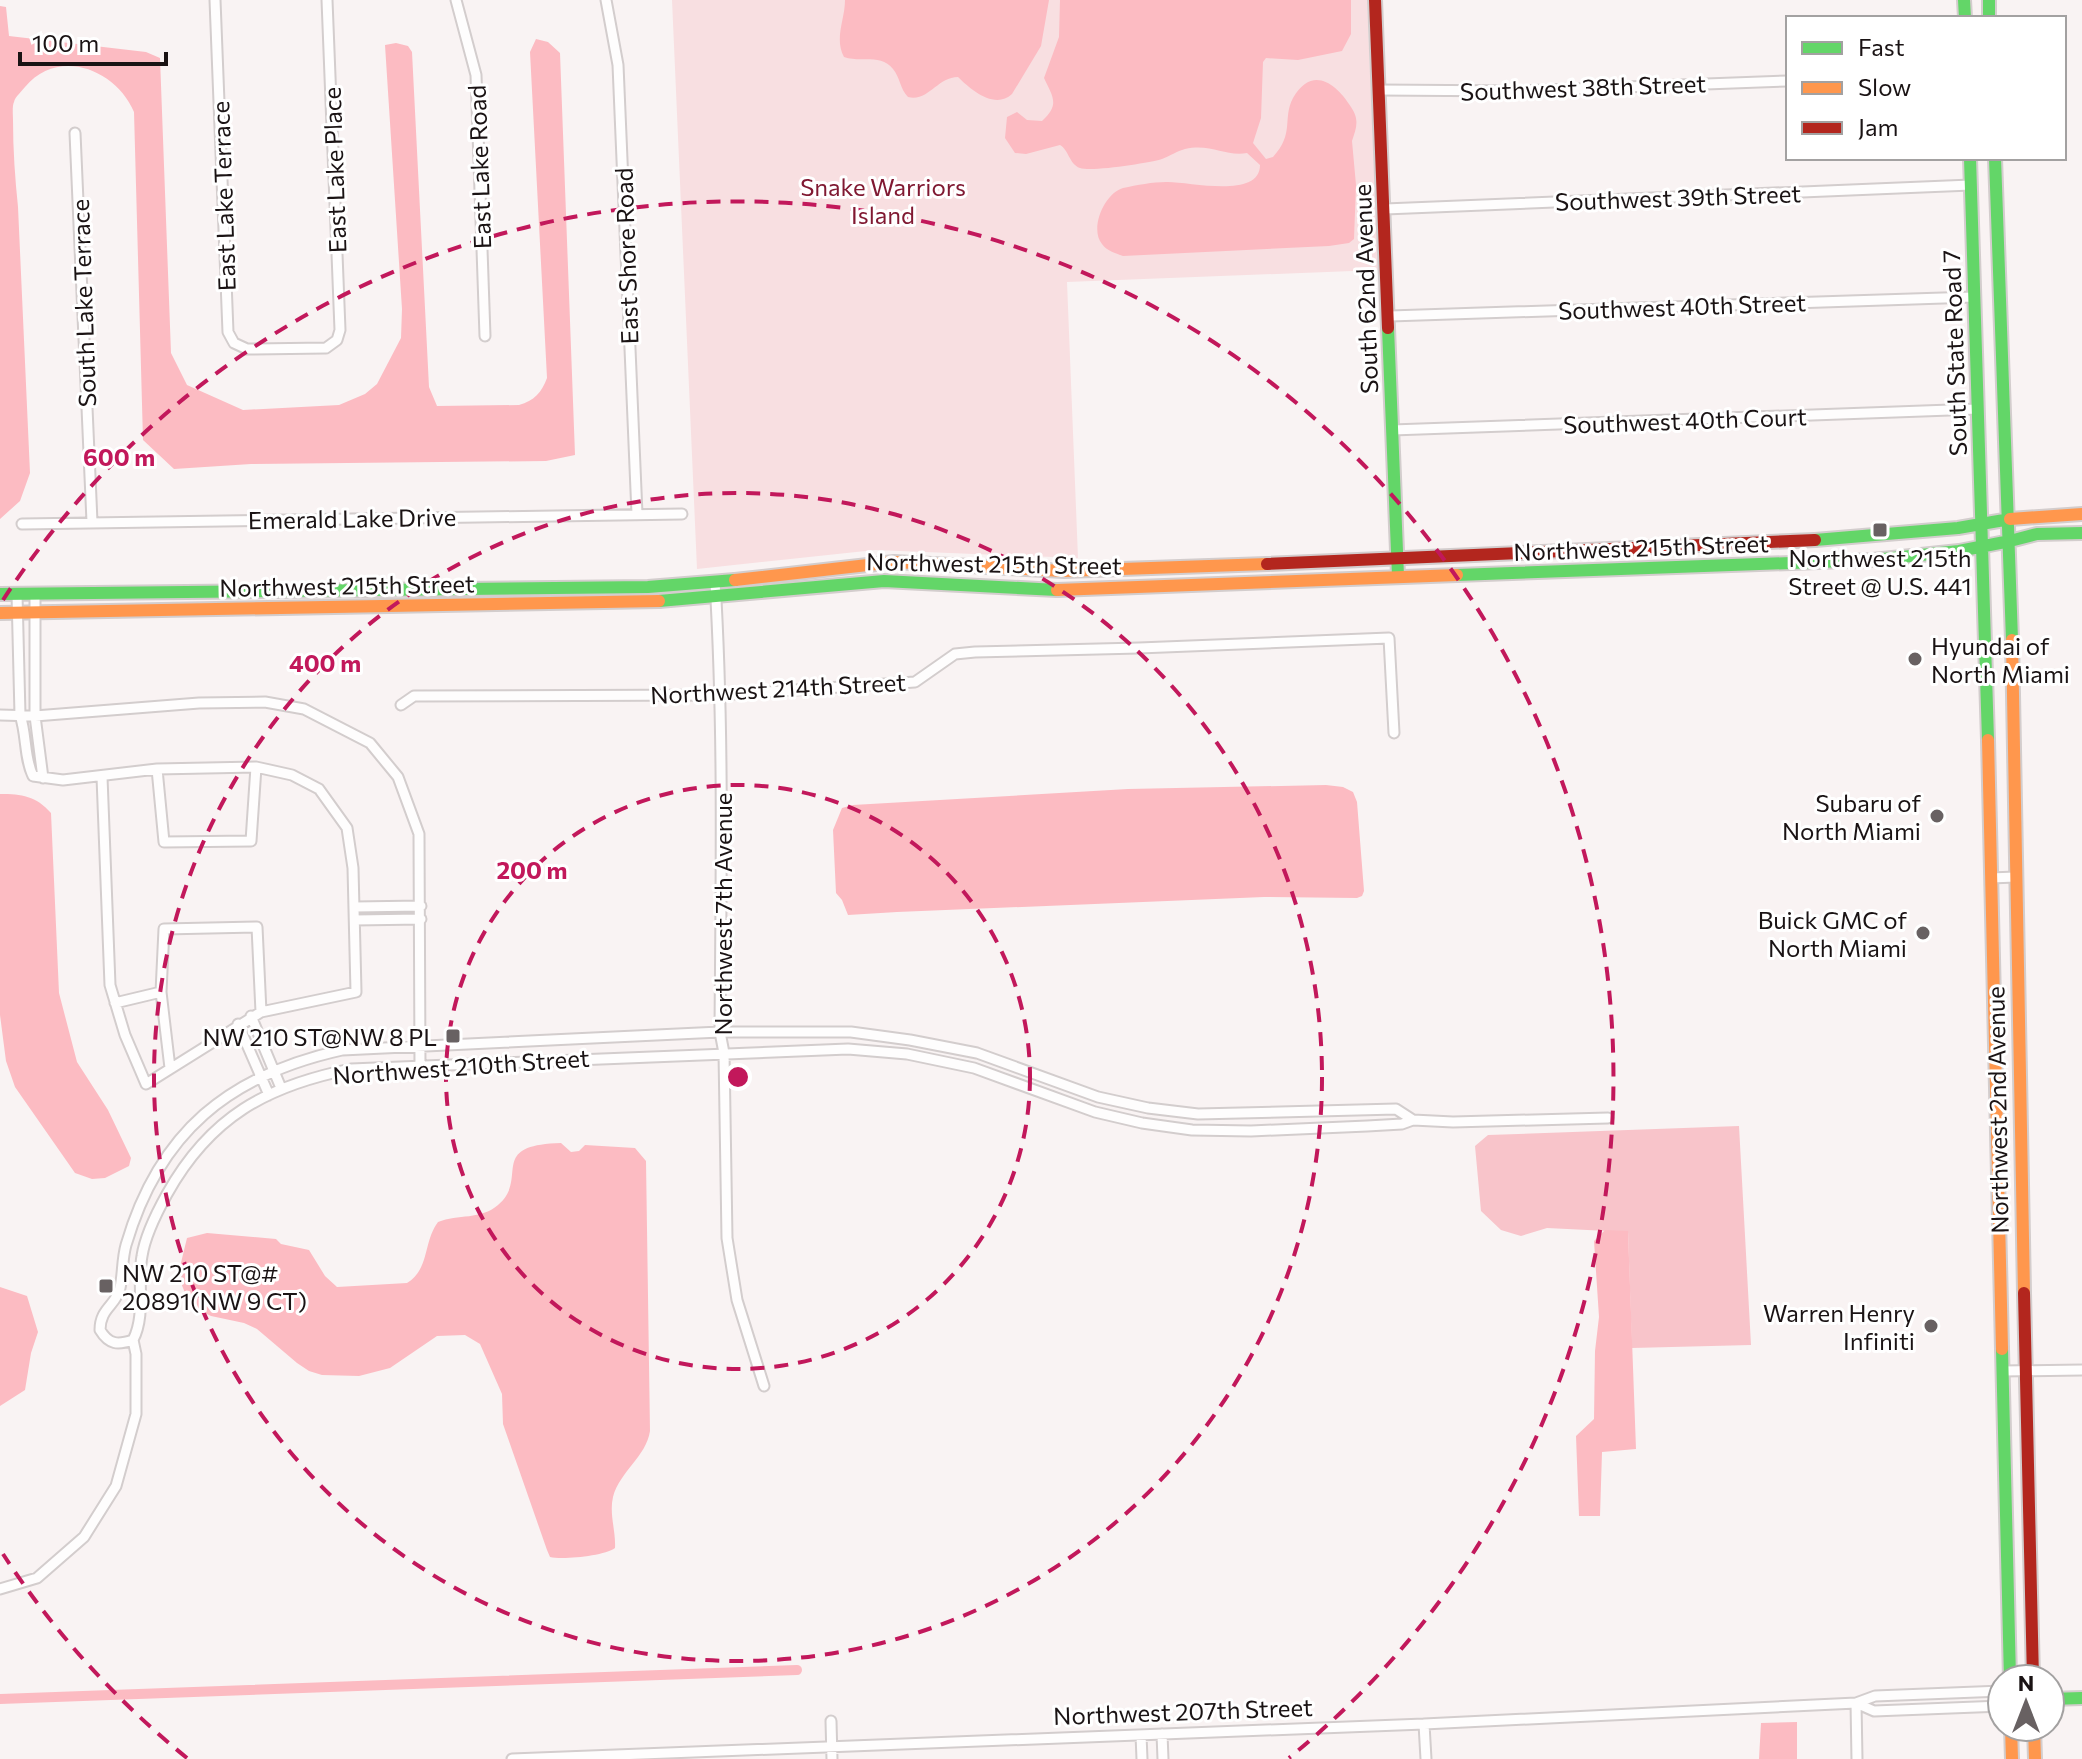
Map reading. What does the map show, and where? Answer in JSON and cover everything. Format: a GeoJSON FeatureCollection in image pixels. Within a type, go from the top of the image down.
{"type":"FeatureCollection","features":[{"type":"Feature","properties":{"kind":"main road","name":"South 62nd Avenue"},"geometry":{"type":"LineString","coordinates":[[1375,0],[1398,576]]}},
{"type":"Feature","properties":{"kind":"main road","name":"South State Road 7"},"geometry":{"type":"LineString","coordinates":[[1970,160],[1983,546]]}},
{"type":"Feature","properties":{"kind":"main road","name":"South State Road 7"},"geometry":{"type":"LineString","coordinates":[[1995,160],[2010,541]]}},
{"type":"Feature","properties":{"kind":"main road","name":"Northwest 215th Street"},"geometry":{"type":"LineString","coordinates":[[0,594],[648,587],[894,562],[1064,571],[1397,560],[1859,538],[2010,519],[2082,514]]}},
{"type":"Feature","properties":{"kind":"main road","name":"Northwest 215th Street"},"geometry":{"type":"LineString","coordinates":[[0,613],[716,598],[871,582],[1066,590],[1737,565],[1893,559],[1983,546],[2037,534],[2082,533]]}},
{"type":"Feature","properties":{"kind":"main road","name":"Northwest 2nd Avenue"},"geometry":{"type":"LineString","coordinates":[[2010,541],[2033,1663]]}},
{"type":"Feature","properties":{"kind":"main road"},"geometry":{"type":"LineString","coordinates":[[1736,543],[1737,565]]}},
{"type":"Feature","properties":{"kind":"main road","name":"Northwest 2nd Avenue"},"geometry":{"type":"LineString","coordinates":[[1983,546],[2010,1663]]}},
{"type":"Feature","properties":{"kind":"street","name":"East Lake Terrace"},"geometry":{"type":"LineString","coordinates":[[215,0],[228,332],[234,343],[247,349],[326,348],[337,340]]}},
{"type":"Feature","properties":{"kind":"street","name":"East Lake Place"},"geometry":{"type":"LineString","coordinates":[[327,0],[340,330],[337,340]]}},
{"type":"Feature","properties":{"kind":"street","name":"East Lake Road"},"geometry":{"type":"LineString","coordinates":[[456,0],[476,75],[485,336]]}},
{"type":"Feature","properties":{"kind":"street","name":"East Shore Road"},"geometry":{"type":"LineString","coordinates":[[606,0],[618,65],[637,514]]}},
{"type":"Feature","properties":{"kind":"street","name":"Southwest 38th Street"},"geometry":{"type":"LineString","coordinates":[[1378,90],[1518,91],[1786,81]]}},
{"type":"Feature","properties":{"kind":"street","name":"South Lake Terrace"},"geometry":{"type":"LineString","coordinates":[[75,133],[92,522]]}},
{"type":"Feature","properties":{"kind":"street","name":"Southwest 39th Street"},"geometry":{"type":"LineString","coordinates":[[1385,209],[1971,185]]}},
{"type":"Feature","properties":{"kind":"street","name":"Southwest 40th Street"},"geometry":{"type":"LineString","coordinates":[[1390,316],[1974,297]]}},
{"type":"Feature","properties":{"kind":"street","name":"Southwest 40th Court"},"geometry":{"type":"LineString","coordinates":[[1392,430],[1978,409]]}},
{"type":"Feature","properties":{"kind":"street","name":"Emerald Lake Drive"},"geometry":{"type":"LineString","coordinates":[[22,524],[682,514]]}},
{"type":"Feature","properties":{"kind":"street","name":"Northwest 7th Avenue"},"geometry":{"type":"LineString","coordinates":[[715,582],[720,695],[720,1032],[724,1053],[727,1238],[737,1300],[764,1386]]}},
{"type":"Feature","properties":{"kind":"street"},"geometry":{"type":"LineString","coordinates":[[17,594],[20,715],[33,776],[63,780],[157,769],[256,767],[292,775],[319,789],[347,828],[355,907],[356,992],[256,1014],[146,1084],[125,1035],[110,985],[102,777]]}},
{"type":"Feature","properties":{"kind":"street"},"geometry":{"type":"LineString","coordinates":[[35,594],[35,716],[43,778]]}},
{"type":"Feature","properties":{"kind":"street","name":"Northwest 214th Street"},"geometry":{"type":"LineString","coordinates":[[401,705],[414,696],[720,695],[915,682],[955,654],[1389,638],[1394,733]]}},
{"type":"Feature","properties":{"kind":"street"},"geometry":{"type":"LineString","coordinates":[[0,715],[35,716],[199,703],[265,702],[304,709],[370,743],[398,777],[419,834],[420,1066]]}},
{"type":"Feature","properties":{"kind":"street"},"geometry":{"type":"LineString","coordinates":[[157,769],[164,842],[251,841],[256,767]]}},
{"type":"Feature","properties":{"kind":"street"},"geometry":{"type":"LineString","coordinates":[[1991,878],[2015,877]]}},
{"type":"Feature","properties":{"kind":"street"},"geometry":{"type":"LineString","coordinates":[[355,907],[421,906]]}},
{"type":"Feature","properties":{"kind":"street"},"geometry":{"type":"LineString","coordinates":[[355,920],[421,919]]}},
{"type":"Feature","properties":{"kind":"street"},"geometry":{"type":"LineString","coordinates":[[170,1068],[161,992],[164,929],[257,927],[256,1014],[281,1088]]}},
{"type":"Feature","properties":{"kind":"street"},"geometry":{"type":"LineString","coordinates":[[115,1003],[161,992]]}},
{"type":"Feature","properties":{"kind":"street"},"geometry":{"type":"LineString","coordinates":[[238,1024],[269,1095]]}},
{"type":"Feature","properties":{"kind":"street","name":"Northwest 210th Street"},"geometry":{"type":"LineString","coordinates":[[1413,1120],[1396,1109],[1198,1114],[1148,1108],[1098,1097],[977,1053],[851,1032],[720,1032],[342,1050],[301,1059],[260,1076],[222,1098],[186,1131],[149,1185],[136,1214],[125,1249],[120,1291],[100,1321],[100,1330],[112,1342],[121,1344],[133,1340],[140,1315],[142,1254],[163,1201],[181,1169],[210,1136],[230,1117],[281,1088],[351,1069],[848,1049],[907,1054],[974,1068],[1095,1112],[1192,1130],[1367,1126],[1402,1124],[1413,1120],[1453,1122],[1608,1118]]}},
{"type":"Feature","properties":{"kind":"street"},"geometry":{"type":"LineString","coordinates":[[0,1589],[37,1578],[84,1537],[116,1486],[136,1414],[136,1354],[133,1340]]}},
{"type":"Feature","properties":{"kind":"street"},"geometry":{"type":"LineString","coordinates":[[2003,1371],[2082,1370]]}},
{"type":"Feature","properties":{"kind":"street","name":"Northwest 207th Street"},"geometry":{"type":"LineString","coordinates":[[512,1759],[1424,1724],[1856,1703],[1875,1696],[1986,1692]]}},
{"type":"Feature","properties":{"kind":"street"},"geometry":{"type":"LineString","coordinates":[[1856,1703],[1857,1759]]}},
{"type":"Feature","properties":{"kind":"street","name":"Northwest 207th Street"},"geometry":{"type":"LineString","coordinates":[[1856,1703],[1874,1711],[1986,1707]]}},
{"type":"Feature","properties":{"kind":"street"},"geometry":{"type":"LineString","coordinates":[[831,1721],[832,1759]]}},
{"type":"Feature","properties":{"kind":"street"},"geometry":{"type":"LineString","coordinates":[[1424,1724],[1426,1759]]}},
{"type":"Feature","properties":{"kind":"street"},"geometry":{"type":"LineString","coordinates":[[1162,1734],[1163,1759]]}},
{"type":"Feature","properties":{"kind":"street"},"geometry":{"type":"LineString","coordinates":[[1141,1735],[1142,1759]]}},
{"type":"Feature","properties":{"kind":"green space","name":"Snake Warriors Island"},"geometry":{"type":"Polygon","coordinates":[[[672,0],[1367,0],[1378,270],[1067,282],[1078,558],[875,550],[697,569],[672,0]]]}},
{"type":"Feature","properties":{"kind":"shaded area"},"geometry":{"type":"Polygon","coordinates":[[[845,0],[1049,0],[1041,46],[1012,94],[998,100],[976,92],[958,77],[944,81],[922,96],[908,97],[888,64],[844,57],[840,36],[845,0]]]}},
{"type":"Feature","properties":{"kind":"shaded area"},"geometry":{"type":"Polygon","coordinates":[[[1060,0],[1351,0],[1351,34],[1342,51],[1298,60],[1266,58],[1263,62],[1261,118],[1253,143],[1266,159],[1273,157],[1284,141],[1293,98],[1308,82],[1324,81],[1338,91],[1351,107],[1356,120],[1352,141],[1356,185],[1354,239],[1349,243],[1329,246],[1123,256],[1106,248],[1098,237],[1098,221],[1105,204],[1116,191],[1161,182],[1236,185],[1257,176],[1260,165],[1247,153],[1203,148],[1185,149],[1145,163],[1096,169],[1076,166],[1060,145],[1026,154],[1015,153],[1005,138],[1007,117],[1017,112],[1027,120],[1042,121],[1053,105],[1044,78],[1059,37],[1060,0]]]}},
{"type":"Feature","properties":{"kind":"shaded area"},"geometry":{"type":"Polygon","coordinates":[[[0,6],[6,7],[9,36],[146,52],[160,58],[171,353],[187,385],[243,410],[339,405],[365,394],[377,384],[401,338],[402,309],[385,45],[396,43],[408,46],[412,52],[429,387],[437,406],[519,405],[540,392],[547,378],[530,52],[536,39],[548,42],[560,53],[575,455],[546,461],[251,464],[174,469],[143,440],[134,112],[114,84],[85,68],[69,66],[53,68],[38,75],[19,94],[13,106],[30,473],[20,501],[0,519],[0,6]]]}},
{"type":"Feature","properties":{"kind":"shaded area"},"geometry":{"type":"Polygon","coordinates":[[[1326,785],[1353,792],[1357,802],[1364,891],[1357,898],[1264,897],[848,915],[836,893],[833,830],[842,808],[853,805],[1128,789],[1326,785]]]}},
{"type":"Feature","properties":{"kind":"shaded area"},"geometry":{"type":"Polygon","coordinates":[[[0,794],[28,797],[51,813],[59,993],[77,1062],[108,1110],[131,1158],[129,1166],[105,1178],[92,1179],[75,1173],[15,1087],[6,1061],[0,1015],[0,794]]]}},
{"type":"Feature","properties":{"kind":"shaded area"},"geometry":{"type":"Polygon","coordinates":[[[1739,1126],[1751,1345],[1632,1348],[1628,1232],[1547,1228],[1521,1236],[1501,1230],[1481,1211],[1475,1146],[1488,1135],[1739,1126]]]}},
{"type":"Feature","properties":{"kind":"shaded area"},"geometry":{"type":"Polygon","coordinates":[[[561,1143],[571,1152],[579,1151],[585,1145],[635,1148],[646,1161],[650,1431],[644,1449],[621,1479],[613,1497],[615,1548],[593,1555],[564,1558],[550,1557],[547,1550],[503,1424],[502,1394],[480,1344],[465,1335],[437,1336],[390,1368],[359,1376],[322,1375],[297,1363],[257,1329],[211,1316],[190,1306],[178,1275],[187,1238],[207,1233],[276,1239],[281,1244],[309,1250],[325,1276],[337,1287],[407,1283],[423,1263],[438,1222],[491,1210],[507,1195],[517,1156],[538,1145],[561,1143]]]}},
{"type":"Feature","properties":{"kind":"shaded area"},"geometry":{"type":"Polygon","coordinates":[[[1605,1230],[1628,1231],[1636,1449],[1602,1452],[1600,1516],[1579,1516],[1576,1436],[1594,1419],[1599,1317],[1594,1241],[1605,1230]]]}},
{"type":"Feature","properties":{"kind":"shaded area"},"geometry":{"type":"Polygon","coordinates":[[[0,1287],[27,1296],[38,1332],[25,1390],[0,1406],[0,1287]]]}},
{"type":"Feature","properties":{"kind":"shaded area"},"geometry":{"type":"Polygon","coordinates":[[[1797,1722],[1797,1759],[1759,1759],[1761,1723],[1797,1722]]]}},
{"type":"Feature","properties":{"kind":"waterway"},"geometry":{"type":"LineString","coordinates":[[0,1699],[797,1670]]}},
{"type":"Feature","properties":{"kind":"traffic: fast"},"geometry":{"type":"LineString","coordinates":[[1964,0],[1965,16]]}},
{"type":"Feature","properties":{"kind":"traffic: fast"},"geometry":{"type":"LineString","coordinates":[[1989,0],[1989,16]]}},
{"type":"Feature","properties":{"kind":"traffic: fast"},"geometry":{"type":"LineString","coordinates":[[1970,160],[1988,740]]}},
{"type":"Feature","properties":{"kind":"traffic: fast"},"geometry":{"type":"LineString","coordinates":[[1995,160],[2012,640]]}},
{"type":"Feature","properties":{"kind":"traffic: fast"},"geometry":{"type":"LineString","coordinates":[[1388,328],[1398,576]]}},
{"type":"Feature","properties":{"kind":"traffic: fast"},"geometry":{"type":"LineString","coordinates":[[1815,540],[1958,528],[2010,519]]}},
{"type":"Feature","properties":{"kind":"traffic: fast"},"geometry":{"type":"LineString","coordinates":[[2010,541],[2037,534],[2082,533]]}},
{"type":"Feature","properties":{"kind":"traffic: fast"},"geometry":{"type":"LineString","coordinates":[[1457,575],[1873,560],[1959,551],[2010,541]]}},
{"type":"Feature","properties":{"kind":"traffic: fast"},"geometry":{"type":"LineString","coordinates":[[0,594],[648,587],[735,580]]}},
{"type":"Feature","properties":{"kind":"traffic: fast"},"geometry":{"type":"LineString","coordinates":[[659,601],[884,581],[1057,590]]}},
{"type":"Feature","properties":{"kind":"traffic: fast"},"geometry":{"type":"LineString","coordinates":[[2002,1349],[2010,1663]]}},
{"type":"Feature","properties":{"kind":"traffic: fast"},"geometry":{"type":"LineString","coordinates":[[2066,1698],[2082,1698]]}},
{"type":"Feature","properties":{"kind":"traffic: slow"},"geometry":{"type":"LineString","coordinates":[[2010,519],[2082,514]]}},
{"type":"Feature","properties":{"kind":"traffic: slow"},"geometry":{"type":"LineString","coordinates":[[735,580],[894,562],[1064,571],[1267,564]]}},
{"type":"Feature","properties":{"kind":"traffic: slow"},"geometry":{"type":"LineString","coordinates":[[1057,590],[1457,575]]}},
{"type":"Feature","properties":{"kind":"traffic: slow"},"geometry":{"type":"LineString","coordinates":[[0,613],[659,601]]}},
{"type":"Feature","properties":{"kind":"traffic: slow"},"geometry":{"type":"LineString","coordinates":[[2012,640],[2024,1293]]}},
{"type":"Feature","properties":{"kind":"traffic: slow"},"geometry":{"type":"LineString","coordinates":[[1988,740],[2002,1349]]}},
{"type":"Feature","properties":{"kind":"traffic: slow"},"geometry":{"type":"LineString","coordinates":[[2012,1743],[2012,1759]]}},
{"type":"Feature","properties":{"kind":"traffic: slow"},"geometry":{"type":"LineString","coordinates":[[2034,1743],[2035,1759]]}},
{"type":"Feature","properties":{"kind":"traffic: jam"},"geometry":{"type":"LineString","coordinates":[[1375,0],[1388,328]]}},
{"type":"Feature","properties":{"kind":"traffic: jam"},"geometry":{"type":"LineString","coordinates":[[1267,564],[1815,540]]}},
{"type":"Feature","properties":{"kind":"traffic: jam"},"geometry":{"type":"LineString","coordinates":[[2024,1293],[2033,1663]]}},
{"type":"Feature","properties":{"kind":"place","name":"Northwest 215th Street @ U.S. 441"},"geometry":{"type":"Point","coordinates":[1880,530]}},
{"type":"Feature","properties":{"kind":"place","name":"Hyundai of North Miami"},"geometry":{"type":"Point","coordinates":[1915,659]}},
{"type":"Feature","properties":{"kind":"place","name":"Subaru of North Miami"},"geometry":{"type":"Point","coordinates":[1937,816]}},
{"type":"Feature","properties":{"kind":"place","name":"Buick GMC of North Miami"},"geometry":{"type":"Point","coordinates":[1923,933]}},
{"type":"Feature","properties":{"kind":"place","name":"NW 210 ST@NW 8 PL"},"geometry":{"type":"Point","coordinates":[453,1036]}},
{"type":"Feature","properties":{"kind":"place","name":"NW 210 ST@# 20891(NW 9 CT)"},"geometry":{"type":"Point","coordinates":[106,1286]}},
{"type":"Feature","properties":{"kind":"place","name":"Warren Henry Infiniti"},"geometry":{"type":"Point","coordinates":[1931,1326]}}]}
